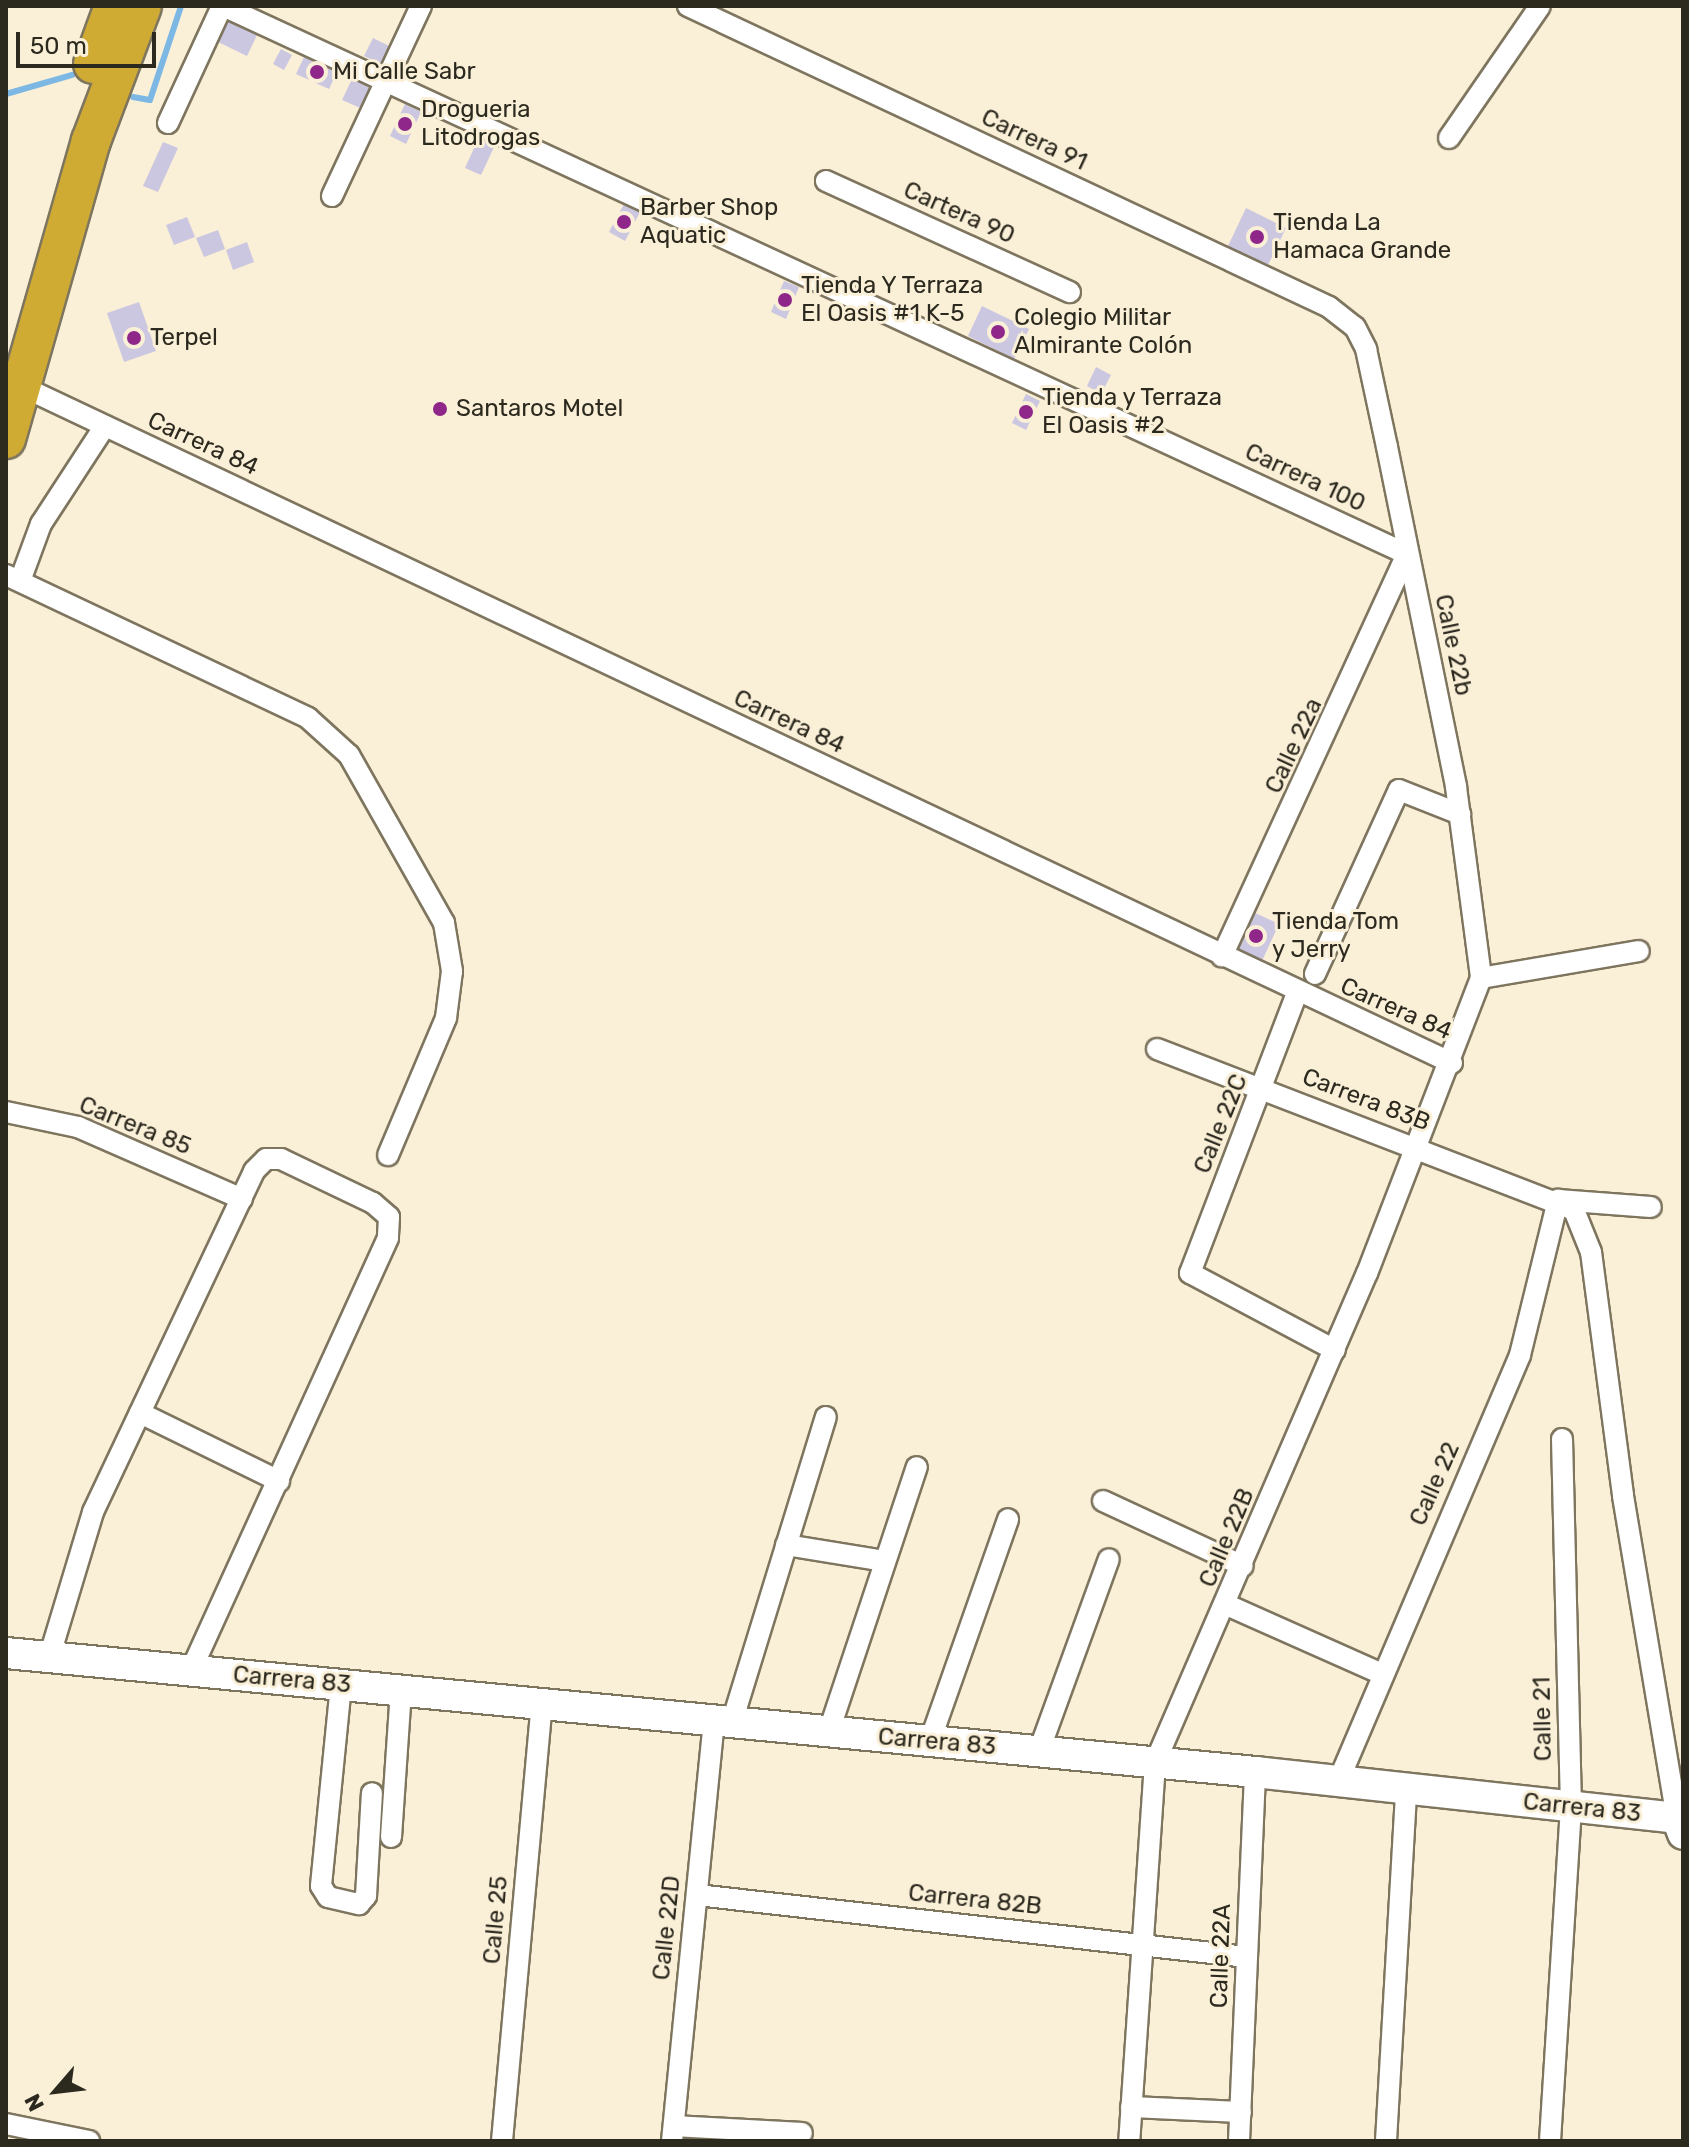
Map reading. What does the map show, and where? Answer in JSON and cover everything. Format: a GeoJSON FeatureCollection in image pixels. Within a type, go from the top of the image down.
{"type":"FeatureCollection","features":[{"type":"Feature","properties":{"kind":"highway"},"geometry":{"type":"LineString","coordinates":[[6,344],[65,143],[114,6]]}},
{"type":"Feature","properties":{"kind":"highway"},"geometry":{"type":"LineString","coordinates":[[6,439],[91,141],[142,6]]}},
{"type":"Feature","properties":{"kind":"street","name":"Carrera 100"},"geometry":{"type":"LineString","coordinates":[[222,6],[1407,554]]}},
{"type":"Feature","properties":{"kind":"street"},"geometry":{"type":"LineString","coordinates":[[168,123],[222,6]]}},
{"type":"Feature","properties":{"kind":"street"},"geometry":{"type":"LineString","coordinates":[[332,196],[421,6]]}},
{"type":"Feature","properties":{"kind":"street","name":"Carrera 91"},"geometry":{"type":"LineString","coordinates":[[688,6],[1329,307],[1355,327]]}},
{"type":"Feature","properties":{"kind":"street"},"geometry":{"type":"LineString","coordinates":[[1449,138],[1540,6]]}},
{"type":"Feature","properties":{"kind":"street","name":"Cartera 90"},"geometry":{"type":"LineString","coordinates":[[826,181],[1070,292]]}},
{"type":"Feature","properties":{"kind":"street","name":"Calle 22b"},"geometry":{"type":"LineString","coordinates":[[1355,327],[1366,349],[1460,814],[1481,978]]}},
{"type":"Feature","properties":{"kind":"street","name":"Carrera 84"},"geometry":{"type":"LineString","coordinates":[[21,386],[1297,993],[1452,1063]]}},
{"type":"Feature","properties":{"kind":"street"},"geometry":{"type":"LineString","coordinates":[[105,426],[41,524],[13,578],[308,718],[349,755],[444,923],[452,971],[446,1018],[388,1155]]}},
{"type":"Feature","properties":{"kind":"street","name":"Calle 22a"},"geometry":{"type":"LineString","coordinates":[[1222,957],[1407,554]]}},
{"type":"Feature","properties":{"kind":"street"},"geometry":{"type":"LineString","coordinates":[[1315,974],[1399,790],[1460,814]]}},
{"type":"Feature","properties":{"kind":"street"},"geometry":{"type":"LineString","coordinates":[[1481,978],[1639,951]]}},
{"type":"Feature","properties":{"kind":"street","name":"Calle 22B"},"geometry":{"type":"LineString","coordinates":[[1129,2141],[1155,1763],[1227,1605],[1335,1350],[1415,1147],[1452,1063],[1481,978]]}},
{"type":"Feature","properties":{"kind":"street","name":"Calle 22C"},"geometry":{"type":"LineString","coordinates":[[1297,993],[1264,1090],[1190,1273],[1335,1350]]}},
{"type":"Feature","properties":{"kind":"street","name":"Carrera 83B"},"geometry":{"type":"LineString","coordinates":[[1157,1049],[1558,1200]]}},
{"type":"Feature","properties":{"kind":"street","name":"Carrera 85"},"geometry":{"type":"LineString","coordinates":[[6,1112],[78,1127],[242,1199]]}},
{"type":"Feature","properties":{"kind":"street","name":"Carrera 83"},"geometry":{"type":"LineString","coordinates":[[191,1671],[388,1238],[389,1217],[281,1159],[266,1159],[242,1199]]}},
{"type":"Feature","properties":{"kind":"street"},"geometry":{"type":"LineString","coordinates":[[49,1658],[93,1512],[242,1199]]}},
{"type":"Feature","properties":{"kind":"street"},"geometry":{"type":"LineString","coordinates":[[1558,1200],[1651,1207]]}},
{"type":"Feature","properties":{"kind":"street"},"geometry":{"type":"LineString","coordinates":[[1558,1200],[1574,1210],[1591,1252],[1623,1496],[1681,1823]]}},
{"type":"Feature","properties":{"kind":"street","name":"Calle 22"},"geometry":{"type":"LineString","coordinates":[[1338,1782],[1380,1673],[1520,1355],[1558,1200]]}},
{"type":"Feature","properties":{"kind":"street"},"geometry":{"type":"LineString","coordinates":[[140,1413],[279,1481]]}},
{"type":"Feature","properties":{"kind":"street","name":"Calle 22D"},"geometry":{"type":"LineString","coordinates":[[673,2133],[697,1895],[723,1721],[786,1545],[826,1417]]}},
{"type":"Feature","properties":{"kind":"street","name":"Calle 21"},"geometry":{"type":"LineString","coordinates":[[1550,2141],[1571,1807],[1562,1439]]}},
{"type":"Feature","properties":{"kind":"street"},"geometry":{"type":"LineString","coordinates":[[829,1731],[917,1467]]}},
{"type":"Feature","properties":{"kind":"street"},"geometry":{"type":"LineString","coordinates":[[1103,1501],[1243,1566]]}},
{"type":"Feature","properties":{"kind":"street"},"geometry":{"type":"LineString","coordinates":[[930,1741],[1008,1519]]}},
{"type":"Feature","properties":{"kind":"street"},"geometry":{"type":"LineString","coordinates":[[786,1545],[885,1561]]}},
{"type":"Feature","properties":{"kind":"street"},"geometry":{"type":"LineString","coordinates":[[1039,1751],[1109,1559]]}},
{"type":"Feature","properties":{"kind":"street"},"geometry":{"type":"LineString","coordinates":[[1227,1605],[1380,1673]]}},
{"type":"Feature","properties":{"kind":"street","name":"Carrera 83"},"geometry":{"type":"LineString","coordinates":[[6,1653],[1255,1772],[1571,1807],[1681,1823]]}},
{"type":"Feature","properties":{"kind":"street"},"geometry":{"type":"LineString","coordinates":[[341,1685],[321,1886],[328,1897],[359,1904],[366,1896],[372,1793]]}},
{"type":"Feature","properties":{"kind":"street"},"geometry":{"type":"LineString","coordinates":[[391,1837],[401,1691]]}},
{"type":"Feature","properties":{"kind":"street","name":"Calle 25"},"geometry":{"type":"LineString","coordinates":[[502,2141],[542,1704]]}},
{"type":"Feature","properties":{"kind":"street","name":"Calle 22A"},"geometry":{"type":"LineString","coordinates":[[1239,2141],[1255,1772]]}},
{"type":"Feature","properties":{"kind":"street"},"geometry":{"type":"LineString","coordinates":[[1386,2141],[1406,1789]]}},
{"type":"Feature","properties":{"kind":"street","name":"Carrera 82B"},"geometry":{"type":"LineString","coordinates":[[697,1895],[1247,1957]]}},
{"type":"Feature","properties":{"kind":"street"},"geometry":{"type":"LineString","coordinates":[[1131,2107],[1241,2112]]}},
{"type":"Feature","properties":{"kind":"street"},"geometry":{"type":"LineString","coordinates":[[6,2124],[89,2141]]}},
{"type":"Feature","properties":{"kind":"street"},"geometry":{"type":"LineString","coordinates":[[673,2133],[802,2133]]}},
{"type":"Feature","properties":{"kind":"building"},"geometry":{"type":"Polygon","coordinates":[[[223,16],[258,33],[247,56],[212,39],[223,16]]]}},
{"type":"Feature","properties":{"kind":"building"},"geometry":{"type":"Polygon","coordinates":[[[373,38],[393,48],[385,66],[364,56],[373,38]]]}},
{"type":"Feature","properties":{"kind":"building"},"geometry":{"type":"Polygon","coordinates":[[[281,49],[292,55],[284,70],[273,64],[281,49]]]}},
{"type":"Feature","properties":{"kind":"building","name":"Mi Calle Sabr"},"geometry":{"type":"Polygon","coordinates":[[[305,55],[338,70],[329,89],[296,74],[305,55]]]}},
{"type":"Feature","properties":{"kind":"building"},"geometry":{"type":"Polygon","coordinates":[[[352,79],[374,90],[365,110],[342,100],[352,79]]]}},
{"type":"Feature","properties":{"kind":"building","name":"Drogueria Litodrogas"},"geometry":{"type":"Polygon","coordinates":[[[405,104],[421,112],[406,144],[390,136],[405,104]]]}},
{"type":"Feature","properties":{"kind":"building"},"geometry":{"type":"Polygon","coordinates":[[[479,137],[495,145],[481,175],[465,168],[479,137]]]}},
{"type":"Feature","properties":{"kind":"building"},"geometry":{"type":"Polygon","coordinates":[[[163,142],[178,148],[158,192],[143,186],[163,142]]]}},
{"type":"Feature","properties":{"kind":"building","name":"Barber Shop Aquatic"},"geometry":{"type":"Polygon","coordinates":[[[624,204],[640,212],[625,241],[609,232],[624,204]]]}},
{"type":"Feature","properties":{"kind":"building","name":"Tienda La Hamaca Grande"},"geometry":{"type":"Polygon","coordinates":[[[1246,208],[1286,228],[1268,265],[1228,246],[1246,208]]]}},
{"type":"Feature","properties":{"kind":"building"},"geometry":{"type":"Polygon","coordinates":[[[187,217],[195,237],[174,245],[166,225],[187,217]]]}},
{"type":"Feature","properties":{"kind":"building","name":"Terpel"},"geometry":{"type":"Polygon","coordinates":[[[218,230],[225,249],[204,257],[196,238],[218,230]]]}},
{"type":"Feature","properties":{"kind":"building","name":"Terpel"},"geometry":{"type":"Polygon","coordinates":[[[247,242],[254,262],[233,270],[226,250],[247,242]]]}},
{"type":"Feature","properties":{"kind":"building","name":"Tienda Y Terraza El Oasis #1 K-5"},"geometry":{"type":"Polygon","coordinates":[[[784,281],[799,287],[786,319],[771,312],[784,281]]]}},
{"type":"Feature","properties":{"kind":"building","name":"Terpel"},"geometry":{"type":"Polygon","coordinates":[[[139,302],[156,351],[124,362],[107,313],[139,302]]]}},
{"type":"Feature","properties":{"kind":"building","name":"Colegio Militar Almirante Colón"},"geometry":{"type":"Polygon","coordinates":[[[982,306],[1029,329],[1014,359],[968,336],[982,306]]]}},
{"type":"Feature","properties":{"kind":"building"},"geometry":{"type":"Polygon","coordinates":[[[1096,367],[1111,375],[1101,394],[1087,386],[1096,367]]]}},
{"type":"Feature","properties":{"kind":"building","name":"Tienda y Terraza El Oasis #2"},"geometry":{"type":"Polygon","coordinates":[[[1026,394],[1040,401],[1026,430],[1012,423],[1026,394]]]}},
{"type":"Feature","properties":{"kind":"building","name":"Tienda Tom y Jerry"},"geometry":{"type":"Polygon","coordinates":[[[1251,911],[1279,924],[1262,961],[1234,948],[1251,911]]]}},
{"type":"Feature","properties":{"kind":"waterway"},"geometry":{"type":"LineString","coordinates":[[133,97],[150,100],[181,6]]}},
{"type":"Feature","properties":{"kind":"waterway"},"geometry":{"type":"LineString","coordinates":[[6,94],[72,75]]}},
{"type":"Feature","properties":{"kind":"place","name":"Mi Calle Sabr"},"geometry":{"type":"Point","coordinates":[317,72]}},
{"type":"Feature","properties":{"kind":"place","name":"Drogueria Litodrogas"},"geometry":{"type":"Point","coordinates":[405,124]}},
{"type":"Feature","properties":{"kind":"place","name":"Barber Shop Aquatic"},"geometry":{"type":"Point","coordinates":[624,222]}},
{"type":"Feature","properties":{"kind":"place","name":"Tienda La Hamaca Grande"},"geometry":{"type":"Point","coordinates":[1257,237]}},
{"type":"Feature","properties":{"kind":"place","name":"Tienda Y Terraza El Oasis #1 K-5"},"geometry":{"type":"Point","coordinates":[785,300]}},
{"type":"Feature","properties":{"kind":"place","name":"Colegio Militar Almirante Colón"},"geometry":{"type":"Point","coordinates":[998,332]}},
{"type":"Feature","properties":{"kind":"place","name":"Terpel"},"geometry":{"type":"Point","coordinates":[134,338]}},
{"type":"Feature","properties":{"kind":"place","name":"Santaros Motel"},"geometry":{"type":"Point","coordinates":[440,409]}},
{"type":"Feature","properties":{"kind":"place","name":"Tienda y Terraza El Oasis #2"},"geometry":{"type":"Point","coordinates":[1026,412]}},
{"type":"Feature","properties":{"kind":"place","name":"Tienda Tom y Jerry"},"geometry":{"type":"Point","coordinates":[1256,936]}}]}
